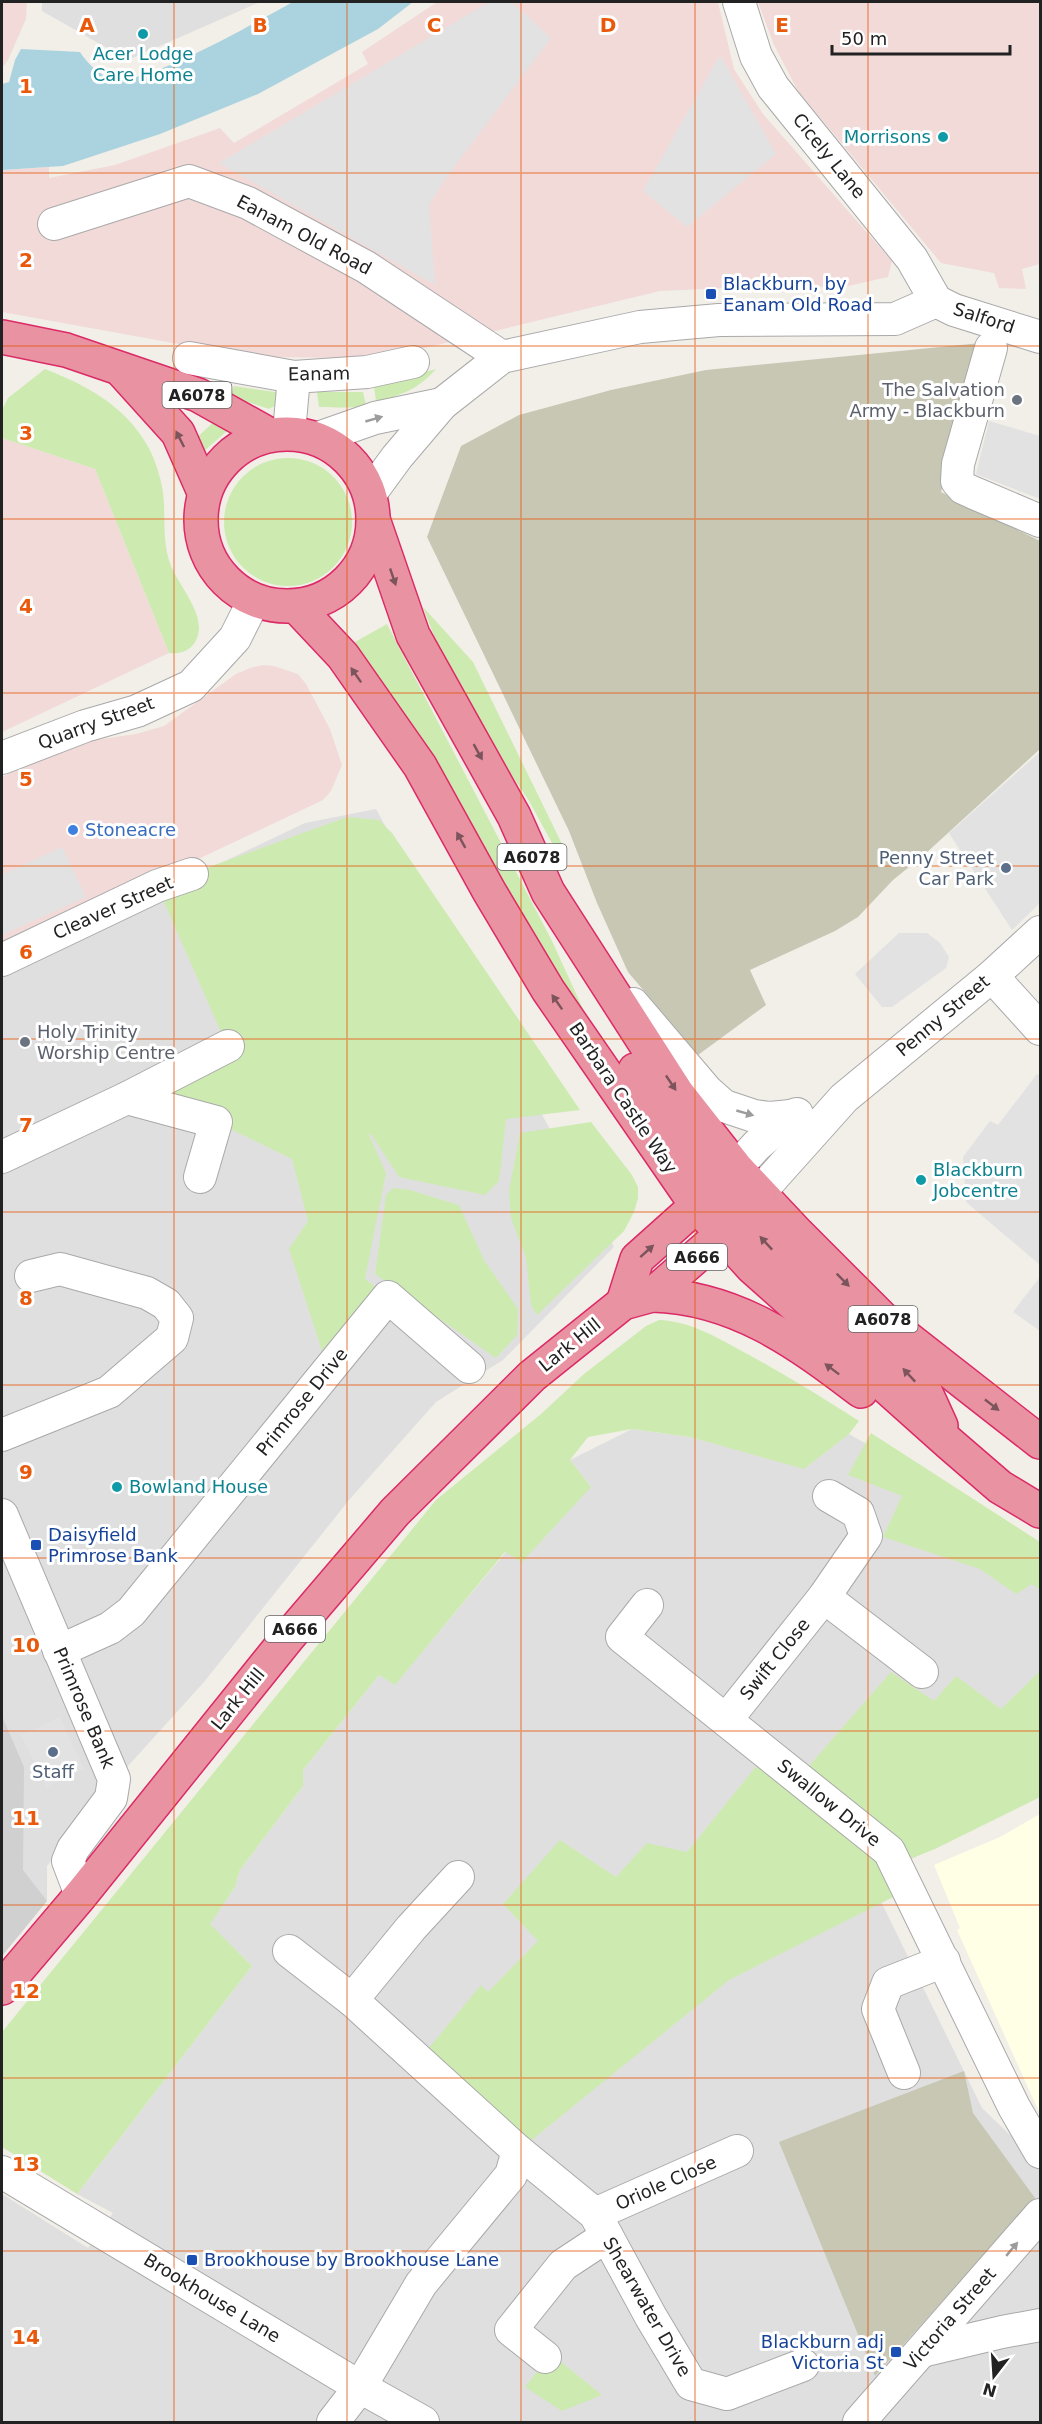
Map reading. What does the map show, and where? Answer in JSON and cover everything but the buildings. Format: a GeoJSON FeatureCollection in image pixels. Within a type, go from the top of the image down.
{"type":"FeatureCollection","features":[{"type":"Feature","properties":{"kind":"highway","name":"A6078"},"geometry":{"type":"LineString","coordinates":[[2,337],[66,350],[198,395],[292,435],[341,451],[359,470],[413,635],[514,816],[548,892],[576,937]]}},
{"type":"Feature","properties":{"kind":"highway","name":"A6078"},"geometry":{"type":"LineString","coordinates":[[119,369],[178,433],[204,492]]}},
{"type":"Feature","properties":{"kind":"highway"},"geometry":{"type":"LineString","coordinates":[[292,435],[228,455],[204,492],[200,522],[206,552],[222,578],[254,600],[296,606],[318,601],[338,590],[355,574],[369,550],[372,508]]}},
{"type":"Feature","properties":{"kind":"highway","name":"Barbara Castle Way"},"geometry":{"type":"LineString","coordinates":[[296,606],[343,656],[420,766],[489,891],[548,990],[716,1187],[740,1213],[1035,1435]]}},
{"type":"Feature","properties":{"kind":"highway"},"geometry":{"type":"LineString","coordinates":[[576,937],[582,990],[678,1136],[716,1187],[731,1190],[733,1202],[740,1213],[766,1244],[800,1277],[895,1360],[926,1393],[949,1443],[1000,1486]]}},
{"type":"Feature","properties":{"kind":"highway","name":"A666"},"geometry":{"type":"LineString","coordinates":[[638,1299],[637,1260],[716,1187]]}},
{"type":"Feature","properties":{"kind":"highway","name":"Lark Hill"},"geometry":{"type":"LineString","coordinates":[[2,1988],[81,1895],[290,1635],[395,1512],[532,1376],[638,1299],[740,1213]]}},
{"type":"Feature","properties":{"kind":"highway"},"geometry":{"type":"LineString","coordinates":[[638,1299],[679,1296],[701,1300],[770,1328],[808,1351],[941,1455],[1041,1511]]}},
{"type":"Feature","properties":{"kind":"street","name":"Cicely Lane"},"geometry":{"type":"LineString","coordinates":[[739,2],[756,56],[773,87],[912,259],[936,301]]}},
{"type":"Feature","properties":{"kind":"street","name":"Eanam Old Road"},"geometry":{"type":"LineString","coordinates":[[54,224],[189,181],[248,203],[366,267],[502,357]]}},
{"type":"Feature","properties":{"kind":"street","name":"Salford"},"geometry":{"type":"LineString","coordinates":[[502,357],[640,327],[719,320],[895,319],[936,301],[954,310],[1041,337]]}},
{"type":"Feature","properties":{"kind":"street"},"geometry":{"type":"LineString","coordinates":[[991,348],[958,464],[957,481],[963,488],[1041,521]]}},
{"type":"Feature","properties":{"kind":"street"},"geometry":{"type":"LineString","coordinates":[[372,508],[397,457],[442,404],[502,357]]}},
{"type":"Feature","properties":{"kind":"street","name":"Eanam"},"geometry":{"type":"LineString","coordinates":[[189,358],[294,377],[367,372],[413,362]]}},
{"type":"Feature","properties":{"kind":"street"},"geometry":{"type":"LineString","coordinates":[[294,377],[292,435],[442,404]]}},
{"type":"Feature","properties":{"kind":"street","name":"Quarry Street"},"geometry":{"type":"LineString","coordinates":[[2,758],[85,726],[137,711],[191,686],[235,638],[254,600]]}},
{"type":"Feature","properties":{"kind":"street","name":"Cleaver Street"},"geometry":{"type":"LineString","coordinates":[[2,960],[157,886],[192,874]]}},
{"type":"Feature","properties":{"kind":"street","name":"Penny Street"},"geometry":{"type":"LineString","coordinates":[[740,1213],[844,1098],[992,976],[1041,932]]}},
{"type":"Feature","properties":{"kind":"street"},"geometry":{"type":"LineString","coordinates":[[576,937],[707,1091],[724,1106],[754,1116],[770,1118],[791,1116]]}},
{"type":"Feature","properties":{"kind":"street"},"geometry":{"type":"LineString","coordinates":[[992,976],[1041,1029]]}},
{"type":"Feature","properties":{"kind":"street"},"geometry":{"type":"LineString","coordinates":[[2,1157],[127,1098],[228,1046]]}},
{"type":"Feature","properties":{"kind":"street"},"geometry":{"type":"LineString","coordinates":[[127,1098],[216,1122],[200,1177]]}},
{"type":"Feature","properties":{"kind":"street","name":"Penny Street"},"geometry":{"type":"LineString","coordinates":[[716,1187],[757,1145],[791,1116],[844,1098]]}},
{"type":"Feature","properties":{"kind":"street"},"geometry":{"type":"LineString","coordinates":[[2,1435],[109,1392],[172,1338],[177,1318],[166,1304],[147,1293],[60,1269],[31,1276]]}},
{"type":"Feature","properties":{"kind":"street","name":"Primrose Drive"},"geometry":{"type":"LineString","coordinates":[[59,1651],[110,1628],[131,1612],[388,1297],[469,1367]]}},
{"type":"Feature","properties":{"kind":"street","name":"Swift Close"},"geometry":{"type":"LineString","coordinates":[[726,1720],[824,1597],[866,1536],[858,1513],[829,1496]]}},
{"type":"Feature","properties":{"kind":"street","name":"Primrose Bank"},"geometry":{"type":"LineString","coordinates":[[2,1515],[114,1779],[111,1798],[73,1849],[68,1861],[81,1895]]}},
{"type":"Feature","properties":{"kind":"street"},"geometry":{"type":"LineString","coordinates":[[824,1597],[922,1672]]}},
{"type":"Feature","properties":{"kind":"street","name":"Swallow Drive"},"geometry":{"type":"LineString","coordinates":[[647,1605],[622,1637],[890,1851],[1014,2107],[1041,2151]]}},
{"type":"Feature","properties":{"kind":"street"},"geometry":{"type":"LineString","coordinates":[[352,2000],[411,1928],[458,1877]]}},
{"type":"Feature","properties":{"kind":"street","name":"Shearwater Drive"},"geometry":{"type":"LineString","coordinates":[[289,1952],[352,2000],[601,2225],[657,2328],[691,2384],[727,2394],[803,2365]]}},
{"type":"Feature","properties":{"kind":"street"},"geometry":{"type":"LineString","coordinates":[[904,2073],[878,2009],[888,1983],[944,1961]]}},
{"type":"Feature","properties":{"kind":"street"},"geometry":{"type":"LineString","coordinates":[[333,2422],[360,2387],[421,2284],[511,2175],[518,2151]]}},
{"type":"Feature","properties":{"kind":"street","name":"Oriole Close"},"geometry":{"type":"LineString","coordinates":[[544,2357],[511,2330],[563,2265],[601,2225],[737,2151]]}},
{"type":"Feature","properties":{"kind":"street","name":"Brookhouse Lane"},"geometry":{"type":"LineString","coordinates":[[2,2172],[360,2387],[423,2422]]}},
{"type":"Feature","properties":{"kind":"street","name":"Victoria Street"},"geometry":{"type":"LineString","coordinates":[[859,2422],[1041,2215]]}},
{"type":"Feature","properties":{"kind":"street"},"geometry":{"type":"LineString","coordinates":[[983,2283],[987,2310],[1002,2331]]}},
{"type":"Feature","properties":{"kind":"street"},"geometry":{"type":"LineString","coordinates":[[922,2351],[1002,2331],[1041,2325]]}},
{"type":"Feature","properties":{"kind":"shaded area"},"geometry":{"type":"Polygon","coordinates":[[[2,2],[27,2],[26,19],[8,60],[2,68],[2,2]]]}},
{"type":"Feature","properties":{"kind":"shaded area"},"geometry":{"type":"Polygon","coordinates":[[[42,2],[260,2],[128,60],[42,11],[42,2]]]}},
{"type":"Feature","properties":{"kind":"shaded area"},"geometry":{"type":"Polygon","coordinates":[[[437,2],[718,2],[734,69],[763,114],[892,261],[888,277],[844,287],[768,286],[660,291],[425,348],[342,358],[270,357],[206,349],[2,312],[2,170],[49,167],[49,178],[115,165],[220,128],[234,143],[368,64],[362,52],[437,2]]]}},
{"type":"Feature","properties":{"kind":"shaded area"},"geometry":{"type":"Polygon","coordinates":[[[489,2],[512,2],[551,38],[443,182],[429,205],[435,285],[219,163],[489,2]]]}},
{"type":"Feature","properties":{"kind":"shaded area","name":"Morrisons"},"geometry":{"type":"Polygon","coordinates":[[[758,2],[1040,2],[1040,264],[1022,269],[1026,289],[999,288],[994,273],[941,263],[798,91],[774,45],[758,2]]]}},
{"type":"Feature","properties":{"kind":"shaded area"},"geometry":{"type":"Polygon","coordinates":[[[720,55],[776,154],[687,227],[643,191],[720,55]]]}},
{"type":"Feature","properties":{"kind":"shaded area"},"geometry":{"type":"Polygon","coordinates":[[[981,343],[941,492],[1040,541],[1040,749],[925,854],[893,880],[858,917],[835,931],[750,970],[766,1005],[698,1055],[628,972],[597,903],[569,831],[427,537],[461,446],[519,415],[611,390],[706,370],[981,343]]]}},
{"type":"Feature","properties":{"kind":"shaded area"},"geometry":{"type":"Polygon","coordinates":[[[989,421],[1040,436],[1040,499],[976,474],[989,421]]]}},
{"type":"Feature","properties":{"kind":"shaded area"},"geometry":{"type":"Polygon","coordinates":[[[2,438],[95,469],[169,653],[2,732],[2,438]]]}},
{"type":"Feature","properties":{"kind":"shaded area"},"geometry":{"type":"Polygon","coordinates":[[[263,665],[298,674],[306,684],[330,729],[342,765],[331,791],[323,800],[192,862],[2,944],[2,777],[67,744],[136,734],[164,726],[236,674],[263,665]]]}},
{"type":"Feature","properties":{"kind":"shaded area","name":"Penny Street Car Park"},"geometry":{"type":"Polygon","coordinates":[[[1040,752],[1040,903],[1012,930],[949,833],[1040,752]]]}},
{"type":"Feature","properties":{"kind":"shaded area"},"geometry":{"type":"Polygon","coordinates":[[[376,809],[614,1247],[503,1360],[436,1402],[349,1500],[204,1682],[109,1787],[47,1866],[47,1901],[2,1956],[2,967],[305,823],[376,809]]]}},
{"type":"Feature","properties":{"kind":"shaded area"},"geometry":{"type":"Polygon","coordinates":[[[62,847],[86,897],[2,935],[2,875],[62,847]]]}},
{"type":"Feature","properties":{"kind":"shaded area"},"geometry":{"type":"Polygon","coordinates":[[[899,933],[927,933],[940,943],[949,957],[946,968],[892,1007],[882,1007],[855,974],[899,933]]]}},
{"type":"Feature","properties":{"kind":"shaded area"},"geometry":{"type":"Polygon","coordinates":[[[1037,1074],[1040,1076],[1040,1265],[966,1202],[963,1157],[990,1121],[998,1125],[1037,1074]]]}},
{"type":"Feature","properties":{"kind":"shaded area"},"geometry":{"type":"Polygon","coordinates":[[[1040,1277],[1040,1331],[1013,1312],[1040,1277]]]}},
{"type":"Feature","properties":{"kind":"shaded area"},"geometry":{"type":"Polygon","coordinates":[[[632,1429],[690,1437],[849,1434],[1040,1545],[1040,1797],[870,1879],[982,2108],[1040,2164],[1040,2422],[2,2422],[2,2194],[88,2248],[113,2213],[77,2194],[252,1966],[209,1924],[235,1887],[240,1870],[303,1786],[303,1770],[379,1675],[395,1684],[506,1552],[591,1487],[570,1460],[632,1429]]]}},
{"type":"Feature","properties":{"kind":"shaded area"},"geometry":{"type":"Polygon","coordinates":[[[2,1716],[24,1767],[23,1870],[47,1901],[2,1956],[2,1716]]]}},
{"type":"Feature","properties":{"kind":"shaded area","name":"Staff"},"geometry":{"type":"Polygon","coordinates":[[[60,1717],[84,1769],[46,1787],[21,1735],[60,1717]]]}},
{"type":"Feature","properties":{"kind":"shaded area"},"geometry":{"type":"Polygon","coordinates":[[[1040,1814],[1040,2114],[957,1930],[960,1928],[934,1865],[1000,1837],[1040,1814]]]}},
{"type":"Feature","properties":{"kind":"shaded area"},"geometry":{"type":"Polygon","coordinates":[[[964,2071],[973,2113],[1035,2198],[875,2376],[779,2142],[964,2071]]]}},
{"type":"Feature","properties":{"kind":"green space"},"geometry":{"type":"Polygon","coordinates":[[[45,369],[102,397],[126,417],[150,450],[162,488],[168,558],[198,620],[196,640],[186,651],[169,653],[95,469],[2,438],[2,410],[8,398],[45,369]]]}},
{"type":"Feature","properties":{"kind":"green space"},"geometry":{"type":"Polygon","coordinates":[[[436,369],[423,382],[409,390],[376,402],[374,386],[436,369]]]}},
{"type":"Feature","properties":{"kind":"green space"},"geometry":{"type":"Polygon","coordinates":[[[234,386],[282,393],[283,401],[269,409],[230,396],[234,386]]]}},
{"type":"Feature","properties":{"kind":"green space"},"geometry":{"type":"Polygon","coordinates":[[[317,392],[363,392],[366,405],[319,407],[317,392]]]}},
{"type":"Feature","properties":{"kind":"green space"},"geometry":{"type":"Polygon","coordinates":[[[215,421],[229,429],[201,454],[194,440],[215,421]]]}},
{"type":"Feature","properties":{"kind":"green space"},"geometry":{"type":"Polygon","coordinates":[[[288,458],[312,463],[333,477],[347,498],[352,522],[347,546],[333,567],[312,581],[288,586],[264,581],[243,567],[229,546],[224,522],[229,498],[243,477],[264,463],[288,458]]]}},
{"type":"Feature","properties":{"kind":"green space"},"geometry":{"type":"Polygon","coordinates":[[[423,607],[473,662],[563,846],[552,843],[529,801],[454,688],[423,607]]]}},
{"type":"Feature","properties":{"kind":"green space"},"geometry":{"type":"Polygon","coordinates":[[[387,624],[552,941],[584,1011],[576,1013],[355,642],[387,624]]]}},
{"type":"Feature","properties":{"kind":"green space"},"geometry":{"type":"Polygon","coordinates":[[[347,817],[379,820],[392,833],[580,1110],[506,1119],[499,1181],[485,1195],[399,1177],[371,1134],[369,1135],[386,1173],[365,1279],[381,1291],[323,1354],[289,1249],[308,1221],[292,1159],[216,1122],[127,1098],[227,1046],[157,886],[347,817]]]}},
{"type":"Feature","properties":{"kind":"green space"},"geometry":{"type":"Polygon","coordinates":[[[591,1122],[632,1175],[638,1187],[638,1198],[624,1231],[537,1315],[531,1305],[526,1258],[511,1218],[509,1191],[520,1133],[591,1122]]]}},
{"type":"Feature","properties":{"kind":"green space"},"geometry":{"type":"Polygon","coordinates":[[[393,1188],[410,1190],[459,1205],[484,1260],[518,1309],[517,1335],[496,1358],[375,1274],[386,1195],[393,1188]]]}},
{"type":"Feature","properties":{"kind":"green space"},"geometry":{"type":"Polygon","coordinates":[[[659,1320],[681,1323],[711,1335],[755,1358],[859,1421],[849,1434],[804,1469],[690,1437],[632,1429],[588,1437],[570,1460],[591,1487],[522,1562],[505,1552],[395,1685],[379,1675],[303,1770],[303,1786],[240,1870],[235,1887],[210,1924],[252,1966],[77,2194],[2,2147],[2,2032],[436,1500],[541,1414],[584,1374],[646,1326],[659,1320]]]}},
{"type":"Feature","properties":{"kind":"green space"},"geometry":{"type":"Polygon","coordinates":[[[871,1433],[1040,1542],[1040,1590],[1032,1584],[1016,1594],[980,1569],[883,1537],[902,1496],[848,1475],[871,1433]]]}},
{"type":"Feature","properties":{"kind":"green space"},"geometry":{"type":"Polygon","coordinates":[[[1040,1671],[1040,1797],[935,1849],[902,1862],[808,1767],[891,1672],[934,1701],[956,1676],[1001,1709],[1040,1671]]]}},
{"type":"Feature","properties":{"kind":"green space"},"geometry":{"type":"Polygon","coordinates":[[[767,1753],[909,1889],[729,1980],[518,2151],[418,2061],[481,1985],[488,1992],[538,1941],[503,1904],[560,1840],[616,1877],[647,1843],[687,1852],[767,1753]]]}},
{"type":"Feature","properties":{"kind":"green space"},"geometry":{"type":"Polygon","coordinates":[[[551,2354],[602,2395],[562,2411],[525,2387],[551,2354]]]}},
{"type":"Feature","properties":{"kind":"water"},"geometry":{"type":"Polygon","coordinates":[[[293,2],[413,2],[378,29],[258,94],[160,134],[63,166],[2,170],[2,84],[9,82],[15,60],[21,49],[80,52],[103,75],[112,79],[127,79],[174,63],[293,2]]]}},
{"type":"Feature","properties":{"kind":"place","name":"Acer Lodge Care Home"},"geometry":{"type":"Point","coordinates":[143,34]}},
{"type":"Feature","properties":{"kind":"place","name":"Morrisons"},"geometry":{"type":"Point","coordinates":[943,137]}},
{"type":"Feature","properties":{"kind":"place","name":"Blackburn, by Eanam Old Road"},"geometry":{"type":"Point","coordinates":[711,294]}},
{"type":"Feature","properties":{"kind":"place","name":"The Salvation Army - Blackburn"},"geometry":{"type":"Point","coordinates":[1017,400]}},
{"type":"Feature","properties":{"kind":"place","name":"Stoneacre"},"geometry":{"type":"Point","coordinates":[73,830]}},
{"type":"Feature","properties":{"kind":"place","name":"Penny Street Car Park"},"geometry":{"type":"Point","coordinates":[1006,868]}},
{"type":"Feature","properties":{"kind":"place","name":"Holy Trinity Worship Centre"},"geometry":{"type":"Point","coordinates":[25,1042]}},
{"type":"Feature","properties":{"kind":"place","name":"Blackburn Jobcentre"},"geometry":{"type":"Point","coordinates":[921,1180]}},
{"type":"Feature","properties":{"kind":"place","name":"Bowland House"},"geometry":{"type":"Point","coordinates":[117,1487]}},
{"type":"Feature","properties":{"kind":"place","name":"Daisyfield Primrose Bank"},"geometry":{"type":"Point","coordinates":[36,1545]}},
{"type":"Feature","properties":{"kind":"place","name":"Staff"},"geometry":{"type":"Point","coordinates":[53,1752]}},
{"type":"Feature","properties":{"kind":"place","name":"Brookhouse by Brookhouse Lane"},"geometry":{"type":"Point","coordinates":[192,2260]}},
{"type":"Feature","properties":{"kind":"place","name":"Blackburn adj Victoria St"},"geometry":{"type":"Point","coordinates":[896,2352]}}]}
